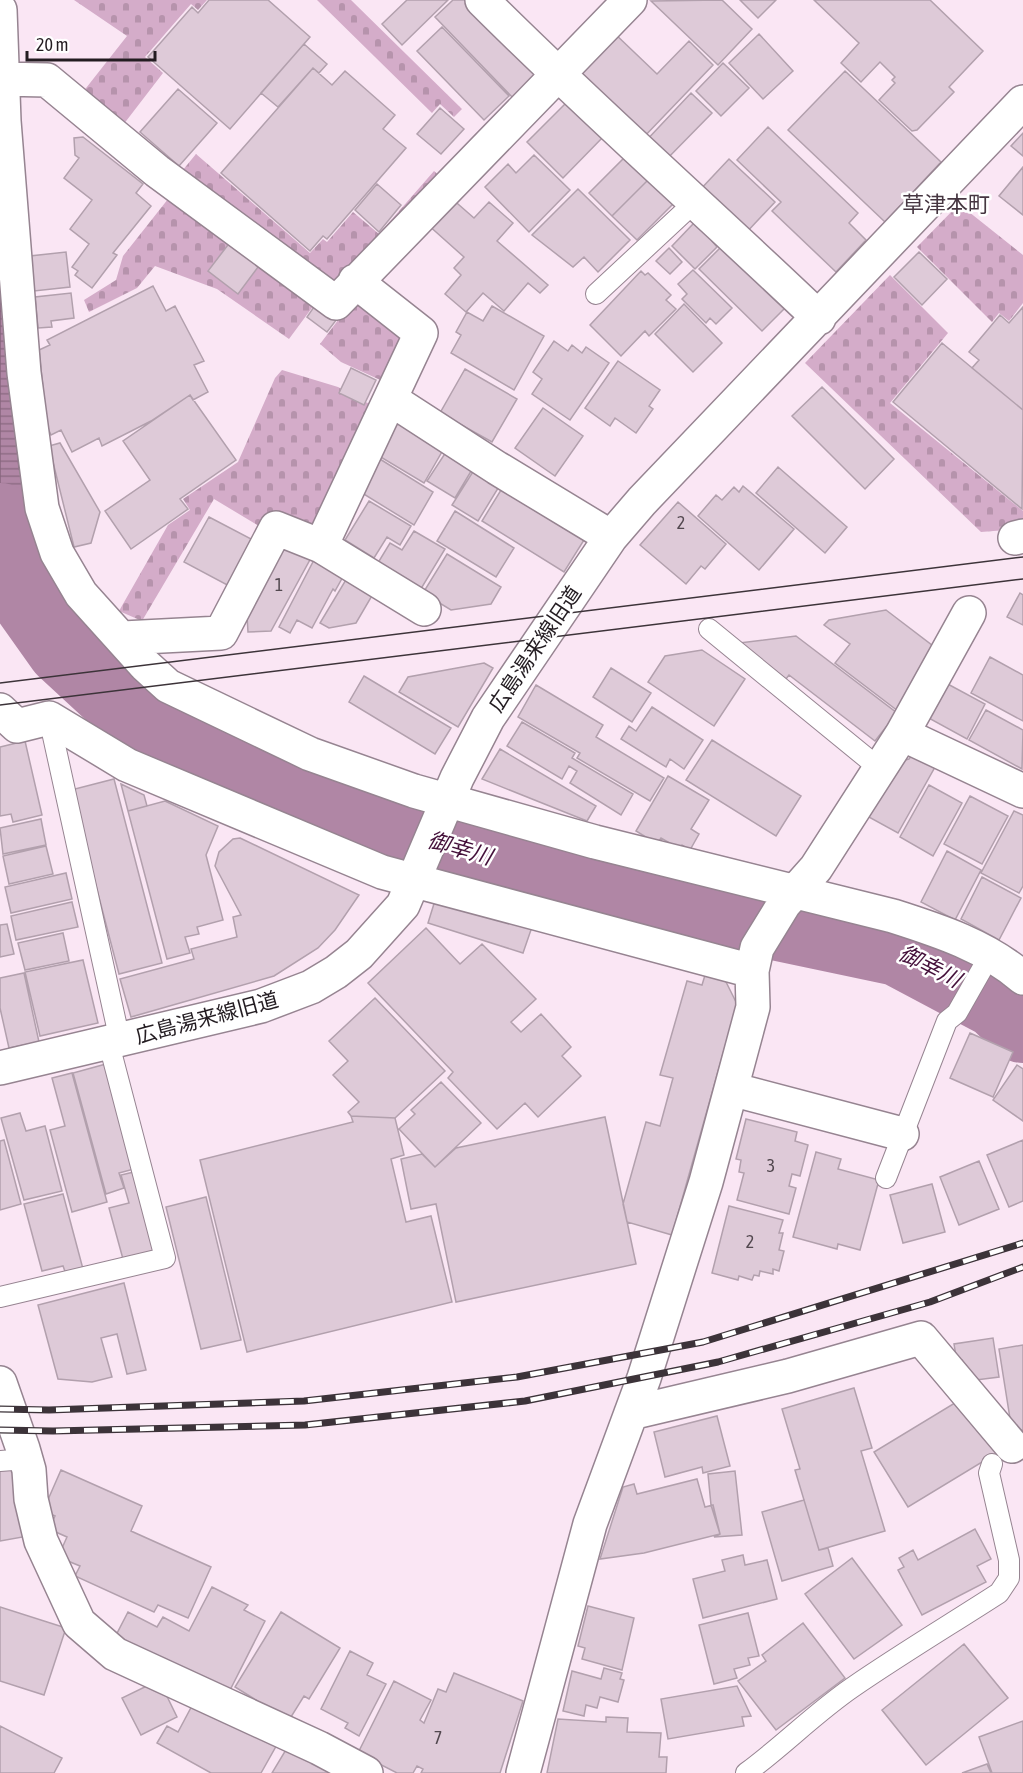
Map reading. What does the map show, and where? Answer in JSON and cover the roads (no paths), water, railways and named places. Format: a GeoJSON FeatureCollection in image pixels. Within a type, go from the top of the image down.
{"type":"FeatureCollection","features":[{"type":"Feature","properties":{"kind":"street"},"geometry":{"type":"LineString","coordinates":[[483,0],[557,75],[696,201],[819,318]]}},
{"type":"Feature","properties":{"kind":"street"},"geometry":{"type":"LineString","coordinates":[[2,79],[47,80],[157,171],[336,303],[630,0]]}},
{"type":"Feature","properties":{"kind":"street"},"geometry":{"type":"LineString","coordinates":[[0,10],[4,121],[24,374],[42,508],[57,553],[81,594],[145,665],[168,686],[200,702],[310,754],[414,791],[444,808],[595,842],[790,898],[936,930],[1023,978]]}},
{"type":"Feature","properties":{"kind":"street","name":"広島湯来線旧道"},"geometry":{"type":"LineString","coordinates":[[0,1068],[261,1006],[310,987],[336,972],[358,954],[404,905],[444,808],[488,718],[611,537],[666,475],[819,318],[1023,102]]}},
{"type":"Feature","properties":{"kind":"street"},"geometry":{"type":"LineString","coordinates":[[321,546],[421,333],[355,281]]}},
{"type":"Feature","properties":{"kind":"street"},"geometry":{"type":"LineString","coordinates":[[392,399],[497,468],[611,537]]}},
{"type":"Feature","properties":{"kind":"street"},"geometry":{"type":"LineString","coordinates":[[123,638],[220,633],[276,528],[321,546],[424,609]]}},
{"type":"Feature","properties":{"kind":"street"},"geometry":{"type":"LineString","coordinates":[[523,1773],[590,1524],[631,1413],[706,1182],[753,1007],[753,967],[757,948],[790,898],[816,868],[902,734],[969,613]]}},
{"type":"Feature","properties":{"kind":"street"},"geometry":{"type":"LineString","coordinates":[[6,722],[49,718],[127,765],[382,872],[416,875],[753,967]]}},
{"type":"Feature","properties":{"kind":"street"},"geometry":{"type":"LineString","coordinates":[[902,734],[1023,791]]}},
{"type":"Feature","properties":{"kind":"street"},"geometry":{"type":"LineString","coordinates":[[731,1089],[902,1134]]}},
{"type":"Feature","properties":{"kind":"street"},"geometry":{"type":"LineString","coordinates":[[631,1413],[788,1376],[921,1338],[1009,1453]]}},
{"type":"Feature","properties":{"kind":"street"},"geometry":{"type":"LineString","coordinates":[[0,1383],[13,1460],[31,1499],[41,1541],[79,1623],[115,1654],[319,1748],[366,1773]]}},
{"type":"Feature","properties":{"kind":"lane"},"geometry":{"type":"LineString","coordinates":[[596,294],[696,201]]}},
{"type":"Feature","properties":{"kind":"lane"},"geometry":{"type":"LineString","coordinates":[[709,629],[879,768]]}},
{"type":"Feature","properties":{"kind":"lane"},"geometry":{"type":"LineString","coordinates":[[0,1297],[165,1258],[115,1042],[49,718]]}},
{"type":"Feature","properties":{"kind":"lane"},"geometry":{"type":"LineString","coordinates":[[886,1178],[947,1021],[961,1007],[987,959]]}},
{"type":"Feature","properties":{"kind":"lane"},"geometry":{"type":"LineString","coordinates":[[746,1773],[782,1747],[813,1718],[852,1688],[999,1593],[1009,1578],[1009,1560],[989,1473],[1009,1453]]}},
{"type":"Feature","properties":{"kind":"waterway","name":"御幸川"},"geometry":{"type":"LineString","coordinates":[[0,521],[5,565],[64,648],[155,732],[266,781],[375,823],[485,855],[612,888],[898,948],[998,1001],[1023,1025]]}},
{"type":"Feature","properties":{"kind":"tram line"},"geometry":{"type":"LineString","coordinates":[[0,683],[1023,557]]}},
{"type":"Feature","properties":{"kind":"tram line"},"geometry":{"type":"LineString","coordinates":[[0,705],[1023,579]]}},
{"type":"Feature","properties":{"kind":"railway"},"geometry":{"type":"LineString","coordinates":[[0,1409],[49,1410],[304,1401],[517,1377],[703,1342],[1023,1243]]}},
{"type":"Feature","properties":{"kind":"railway"},"geometry":{"type":"LineString","coordinates":[[0,1430],[53,1431],[305,1425],[525,1401],[718,1362],[930,1302],[1023,1267]]}},
{"type":"Feature","properties":{"kind":"district","name":"草津本町"},"geometry":{"type":"Point","coordinates":[946,204]}}]}
